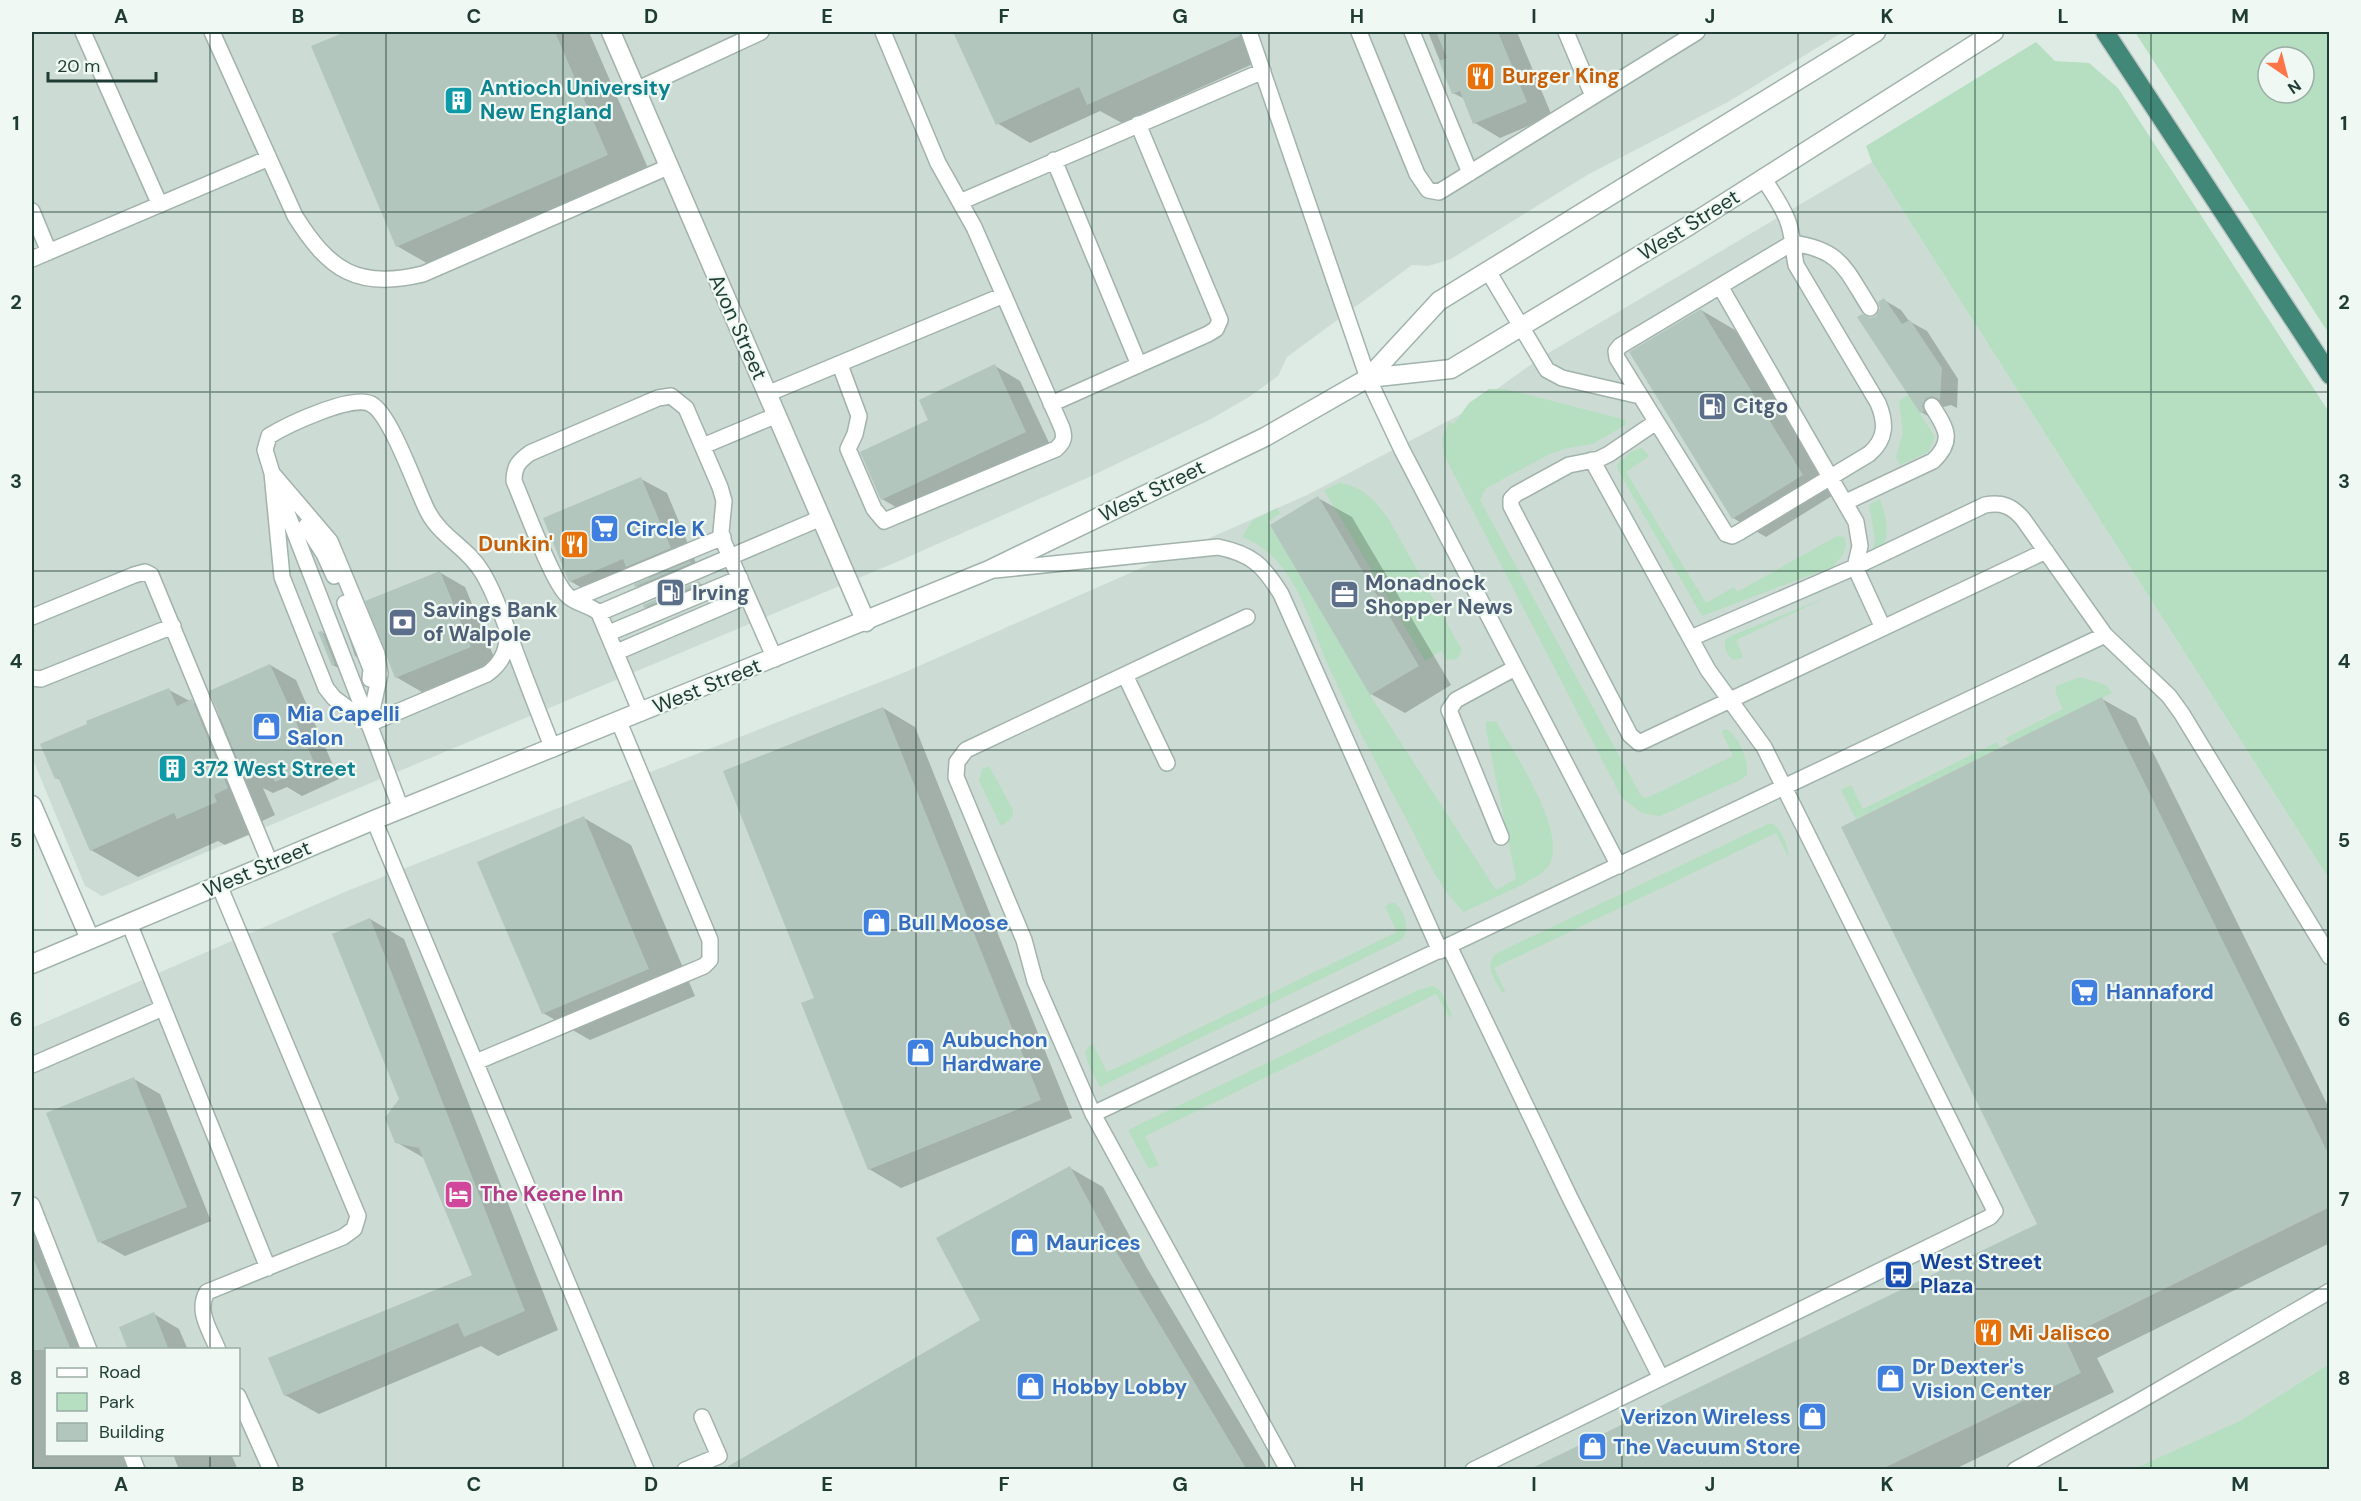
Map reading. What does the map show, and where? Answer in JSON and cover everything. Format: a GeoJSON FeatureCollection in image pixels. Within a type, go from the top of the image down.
{"type":"FeatureCollection","features":[{"type":"Feature","properties":{"kind":"highway"},"geometry":{"type":"LineString","coordinates":[[2105,32],[2330,375]]}},
{"type":"Feature","properties":{"kind":"street","name":"Avon Street"},"geometry":{"type":"LineString","coordinates":[[611,32],[866,622]]}},
{"type":"Feature","properties":{"kind":"street","name":"West Street"},"geometry":{"type":"LineString","coordinates":[[32,964],[374,820],[775,659],[989,570],[1265,437],[1368,378],[1439,301],[1876,32]]}},
{"type":"Feature","properties":{"kind":"street","name":"West Street"},"geometry":{"type":"LineString","coordinates":[[1368,378],[1451,369],[1521,329],[1994,32]]}},
{"type":"Feature","properties":{"kind":"street"},"geometry":{"type":"LineString","coordinates":[[32,805],[90,939]]}},
{"type":"Feature","properties":{"kind":"lane"},"geometry":{"type":"LineString","coordinates":[[83,32],[160,205]]}},
{"type":"Feature","properties":{"kind":"lane"},"geometry":{"type":"LineString","coordinates":[[212,32],[295,216],[309,239],[327,260],[346,272],[371,279],[399,280],[423,274],[668,167]]}},
{"type":"Feature","properties":{"kind":"lane"},"geometry":{"type":"LineString","coordinates":[[636,90],[761,32]]}},
{"type":"Feature","properties":{"kind":"lane"},"geometry":{"type":"LineString","coordinates":[[840,365],[859,416],[855,434],[848,449],[874,509],[884,520],[1056,449],[1062,444],[1064,435],[1004,295],[974,227],[938,163],[884,32]]}},
{"type":"Feature","properties":{"kind":"lane"},"geometry":{"type":"LineString","coordinates":[[1249,32],[1368,378],[1515,668],[1619,866]]}},
{"type":"Feature","properties":{"kind":"lane"},"geometry":{"type":"LineString","coordinates":[[1359,32],[1417,174],[1428,190],[1439,192],[1697,32]]}},
{"type":"Feature","properties":{"kind":"lane"},"geometry":{"type":"LineString","coordinates":[[1412,32],[1470,173]]}},
{"type":"Feature","properties":{"kind":"lane"},"geometry":{"type":"LineString","coordinates":[[1566,32],[1593,96]]}},
{"type":"Feature","properties":{"kind":"lane"},"geometry":{"type":"LineString","coordinates":[[960,201],[1263,71]]}},
{"type":"Feature","properties":{"kind":"lane"},"geometry":{"type":"LineString","coordinates":[[1051,404],[1208,334],[1216,329],[1220,320],[1138,124]]}},
{"type":"Feature","properties":{"kind":"lane"},"geometry":{"type":"LineString","coordinates":[[32,259],[269,158]]}},
{"type":"Feature","properties":{"kind":"lane"},"geometry":{"type":"LineString","coordinates":[[1054,160],[1139,364]]}},
{"type":"Feature","properties":{"kind":"lane"},"geometry":{"type":"LineString","coordinates":[[1763,177],[1788,219],[1792,243],[1796,265],[1878,403],[1884,418],[1883,435],[1877,447],[1832,477],[1732,536],[1720,528],[1617,358],[1616,351],[1620,345],[1792,243],[1812,246],[1830,253],[1841,262],[1870,308]]}},
{"type":"Feature","properties":{"kind":"lane"},"geometry":{"type":"LineString","coordinates":[[32,211],[49,252]]}},
{"type":"Feature","properties":{"kind":"lane"},"geometry":{"type":"LineString","coordinates":[[1488,271],[1542,365],[1555,376],[1640,396]]}},
{"type":"Feature","properties":{"kind":"lane"},"geometry":{"type":"LineString","coordinates":[[1720,286],[1846,502],[1859,534],[1860,546],[1855,567],[1883,628]]}},
{"type":"Feature","properties":{"kind":"lane"},"geometry":{"type":"LineString","coordinates":[[767,394],[1004,295]]}},
{"type":"Feature","properties":{"kind":"lane"},"geometry":{"type":"LineString","coordinates":[[641,713],[599,613],[591,606],[565,594],[558,583],[514,481],[514,471],[519,460],[530,453],[658,398],[671,396],[686,408],[724,501],[721,532],[775,659]]}},
{"type":"Feature","properties":{"kind":"lane"},"geometry":{"type":"LineString","coordinates":[[401,809],[265,450],[270,436],[288,426],[344,404],[360,401],[372,404],[385,417],[438,528],[470,556],[481,570],[507,629],[553,749]]}},
{"type":"Feature","properties":{"kind":"lane"},"geometry":{"type":"LineString","coordinates":[[1846,502],[1934,461],[1943,451],[1947,441],[1945,427],[1932,406]]}},
{"type":"Feature","properties":{"kind":"lane"},"geometry":{"type":"LineString","coordinates":[[703,446],[777,415]]}},
{"type":"Feature","properties":{"kind":"lane"},"geometry":{"type":"LineString","coordinates":[[1656,422],[1609,454],[1569,465],[1516,494],[1511,499],[1510,506],[1629,735],[1639,743],[2046,551]]}},
{"type":"Feature","properties":{"kind":"lane"},"geometry":{"type":"LineString","coordinates":[[1473,1470],[1990,1217],[1995,1211],[1757,736],[1708,670],[1592,460]]}},
{"type":"Feature","properties":{"kind":"lane"},"geometry":{"type":"LineString","coordinates":[[272,472],[282,577],[286,590],[326,687],[334,698],[369,724]]}},
{"type":"Feature","properties":{"kind":"lane"},"geometry":{"type":"LineString","coordinates":[[272,472],[335,549],[377,654],[380,674],[369,724]]}},
{"type":"Feature","properties":{"kind":"lane"},"geometry":{"type":"LineString","coordinates":[[1691,638],[1855,567],[1985,505],[1996,503],[2015,510],[2105,635],[2169,696],[2182,714],[2330,957]]}},
{"type":"Feature","properties":{"kind":"lane"},"geometry":{"type":"LineString","coordinates":[[599,613],[821,518]]}},
{"type":"Feature","properties":{"kind":"lane"},"geometry":{"type":"LineString","coordinates":[[574,599],[723,537]]}},
{"type":"Feature","properties":{"kind":"lane"},"geometry":{"type":"LineString","coordinates":[[989,570],[1189,548],[1218,547],[1243,552],[1265,569],[1281,594],[1445,949],[1661,1378]]}},
{"type":"Feature","properties":{"kind":"lane"},"geometry":{"type":"LineString","coordinates":[[32,617],[145,572],[155,581],[270,863]]}},
{"type":"Feature","properties":{"kind":"lane"},"geometry":{"type":"LineString","coordinates":[[609,633],[740,578]]}},
{"type":"Feature","properties":{"kind":"lane"},"geometry":{"type":"LineString","coordinates":[[617,652],[747,596]]}},
{"type":"Feature","properties":{"kind":"lane"},"geometry":{"type":"LineString","coordinates":[[1247,617],[966,750],[955,769],[956,777],[1024,940],[1035,981],[1093,1114],[1288,1470]]}},
{"type":"Feature","properties":{"kind":"lane"},"geometry":{"type":"LineString","coordinates":[[32,678],[41,679],[173,626]]}},
{"type":"Feature","properties":{"kind":"lane"},"geometry":{"type":"LineString","coordinates":[[369,724],[494,669],[506,650],[507,629]]}},
{"type":"Feature","properties":{"kind":"lane"},"geometry":{"type":"LineString","coordinates":[[1093,1114],[2105,635]]}},
{"type":"Feature","properties":{"kind":"lane"},"geometry":{"type":"LineString","coordinates":[[1500,837],[1449,710],[1456,700],[1515,668]]}},
{"type":"Feature","properties":{"kind":"lane"},"geometry":{"type":"LineString","coordinates":[[1125,675],[1167,763]]}},
{"type":"Feature","properties":{"kind":"lane"},"geometry":{"type":"LineString","coordinates":[[476,1062],[696,969],[710,960],[710,940],[619,722]]}},
{"type":"Feature","properties":{"kind":"lane"},"geometry":{"type":"LineString","coordinates":[[374,820],[646,1470]]}},
{"type":"Feature","properties":{"kind":"lane"},"geometry":{"type":"LineString","coordinates":[[217,1348],[202,1312],[201,1302],[207,1292],[343,1237],[354,1229],[358,1216],[219,885]]}},
{"type":"Feature","properties":{"kind":"lane"},"geometry":{"type":"LineString","coordinates":[[129,923],[268,1268]]}},
{"type":"Feature","properties":{"kind":"lane"},"geometry":{"type":"LineString","coordinates":[[32,1065],[164,1008]]}},
{"type":"Feature","properties":{"kind":"lane"},"geometry":{"type":"LineString","coordinates":[[32,1205],[88,1348]]}},
{"type":"Feature","properties":{"kind":"lane"},"geometry":{"type":"LineString","coordinates":[[2014,1470],[2131,1406],[2330,1291]]}},
{"type":"Feature","properties":{"kind":"lane"},"geometry":{"type":"LineString","coordinates":[[240,1401],[270,1470]]}},
{"type":"Feature","properties":{"kind":"lane"},"geometry":{"type":"LineString","coordinates":[[685,1470],[722,1463],[702,1417]]}},
{"type":"Feature","properties":{"kind":"lane"},"geometry":{"type":"LineString","coordinates":[[131,1456],[137,1470]]}},
{"type":"Feature","properties":{"kind":"shaded area"},"geometry":{"type":"Polygon","coordinates":[[[32,32],[1843,32],[1728,102],[1589,174],[1451,259],[1428,266],[1412,265],[1287,357],[1278,376],[1249,397],[1211,419],[1087,478],[899,561],[102,896],[85,886],[32,757],[32,32]]]}},
{"type":"Feature","properties":{"kind":"shaded area"},"geometry":{"type":"Polygon","coordinates":[[[1872,162],[2329,879],[2329,1364],[2241,1421],[2184,1470],[32,1469],[32,1028],[347,891],[903,673],[1307,495],[1465,412],[1540,358],[1872,162]]]}},
{"type":"Feature","properties":{"kind":"green space"},"geometry":{"type":"Polygon","coordinates":[[[2135,32],[2329,32],[2329,334],[2135,32]]]}},
{"type":"Feature","properties":{"kind":"green space"},"geometry":{"type":"Polygon","coordinates":[[[2036,42],[2055,61],[2089,63],[2118,88],[2329,412],[2329,879],[1872,162],[1866,146],[2036,42]]]}},
{"type":"Feature","properties":{"kind":"green space"},"geometry":{"type":"Polygon","coordinates":[[[1489,389],[1505,389],[1626,420],[1625,425],[1593,444],[1550,454],[1486,488],[1480,500],[1640,794],[1644,798],[1649,797],[1733,756],[1722,732],[1724,729],[1734,736],[1742,749],[1745,756],[1746,776],[1660,816],[1642,813],[1622,798],[1444,455],[1442,439],[1449,422],[1454,424],[1469,403],[1489,389]]]}},
{"type":"Feature","properties":{"kind":"green space"},"geometry":{"type":"Polygon","coordinates":[[[1908,395],[1935,437],[1928,452],[1900,465],[1896,457],[1903,433],[1899,401],[1908,395]]]}},
{"type":"Feature","properties":{"kind":"green space"},"geometry":{"type":"Polygon","coordinates":[[[1642,448],[1649,456],[1626,472],[1706,603],[1734,587],[1737,592],[1837,536],[1844,537],[1846,545],[1844,552],[1834,566],[1702,616],[1618,470],[1617,464],[1631,452],[1642,448]]]}},
{"type":"Feature","properties":{"kind":"green space"},"geometry":{"type":"Polygon","coordinates":[[[1340,483],[1368,495],[1388,518],[1462,650],[1457,659],[1447,660],[1441,651],[1425,661],[1324,490],[1340,483]]]}},
{"type":"Feature","properties":{"kind":"green space"},"geometry":{"type":"Polygon","coordinates":[[[1880,499],[1887,533],[1884,545],[1873,550],[1875,539],[1869,505],[1880,499]]]}},
{"type":"Feature","properties":{"kind":"green space"},"geometry":{"type":"Polygon","coordinates":[[[1277,508],[1280,513],[1268,522],[1370,695],[1496,890],[1516,879],[1486,729],[1486,722],[1496,721],[1527,774],[1548,820],[1553,841],[1552,859],[1543,872],[1516,888],[1464,912],[1447,892],[1432,869],[1356,724],[1297,591],[1275,559],[1260,546],[1242,537],[1252,521],[1277,508]]]}},
{"type":"Feature","properties":{"kind":"green space"},"geometry":{"type":"Polygon","coordinates":[[[1827,597],[1736,640],[1743,656],[1741,658],[1733,660],[1727,653],[1726,639],[1733,635],[1827,597]]]}},
{"type":"Feature","properties":{"kind":"green space"},"geometry":{"type":"Polygon","coordinates":[[[2080,677],[2106,685],[2112,693],[2009,744],[2006,738],[2063,709],[2056,693],[2056,686],[2080,677]]]}},
{"type":"Feature","properties":{"kind":"green space"},"geometry":{"type":"Polygon","coordinates":[[[1997,742],[2000,748],[1856,819],[1841,790],[1851,785],[1863,809],[1997,742]]]}},
{"type":"Feature","properties":{"kind":"green space"},"geometry":{"type":"Polygon","coordinates":[[[989,766],[1013,810],[1012,818],[1001,826],[979,781],[982,769],[989,766]]]}},
{"type":"Feature","properties":{"kind":"green space"},"geometry":{"type":"Polygon","coordinates":[[[1768,824],[1774,824],[1782,835],[1788,856],[1776,833],[1494,968],[1506,993],[1502,992],[1491,967],[1491,962],[1497,953],[1768,824]]]}},
{"type":"Feature","properties":{"kind":"green space"},"geometry":{"type":"Polygon","coordinates":[[[1393,902],[1400,909],[1405,920],[1406,931],[1401,940],[1100,1087],[1088,1064],[1085,1052],[1090,1045],[1093,1045],[1107,1072],[1123,1065],[1397,932],[1385,906],[1393,902]]]}},
{"type":"Feature","properties":{"kind":"green space"},"geometry":{"type":"Polygon","coordinates":[[[1433,986],[1440,990],[1452,1014],[1450,1018],[1436,994],[1145,1136],[1159,1165],[1149,1169],[1128,1130],[1418,990],[1433,986]]]}},
{"type":"Feature","properties":{"kind":"green space"},"geometry":{"type":"Polygon","coordinates":[[[2329,1364],[2329,1469],[2134,1469],[2240,1421],[2329,1364]]]}},
{"type":"Feature","properties":{"kind":"building","name":"Antioch University New England"},"geometry":{"type":"Polygon","coordinates":[[[345,32],[555,32],[608,155],[396,247],[311,46],[345,32]]]}},
{"type":"Feature","properties":{"kind":"building"},"geometry":{"type":"Polygon","coordinates":[[[953,32],[1239,32],[1240,36],[1087,105],[1079,87],[996,125],[953,32]]]}},
{"type":"Feature","properties":{"kind":"building","name":"Burger King"},"geometry":{"type":"Polygon","coordinates":[[[1436,32],[1498,32],[1527,102],[1473,124],[1460,91],[1452,94],[1439,61],[1447,58],[1436,32]]]}},
{"type":"Feature","properties":{"kind":"building"},"geometry":{"type":"Polygon","coordinates":[[[1884,298],[1902,324],[1910,320],[1942,368],[1940,400],[1932,396],[1926,398],[1922,406],[1924,411],[1920,413],[1857,317],[1862,314],[1870,318],[1876,316],[1880,308],[1878,302],[1884,298]]]}},
{"type":"Feature","properties":{"kind":"building","name":"Citgo"},"geometry":{"type":"Polygon","coordinates":[[[1701,309],[1803,475],[1732,519],[1629,352],[1701,309]]]}},
{"type":"Feature","properties":{"kind":"building"},"geometry":{"type":"Polygon","coordinates":[[[995,364],[1026,432],[881,500],[860,452],[928,420],[919,400],[995,364]]]}},
{"type":"Feature","properties":{"kind":"building","name":"Circle K"},"geometry":{"type":"Polygon","coordinates":[[[641,477],[671,548],[626,567],[623,559],[569,582],[543,518],[641,477]]]}},
{"type":"Feature","properties":{"kind":"building","name":"Monadnock Shopper News"},"geometry":{"type":"Polygon","coordinates":[[[1318,496],[1419,666],[1370,695],[1270,525],[1318,496]]]}},
{"type":"Feature","properties":{"kind":"building"},"geometry":{"type":"Polygon","coordinates":[[[690,561],[691,563],[635,587],[634,584],[690,561]]]}},
{"type":"Feature","properties":{"kind":"building","name":"Savings Bank of Walpole"},"geometry":{"type":"Polygon","coordinates":[[[440,571],[471,647],[395,678],[365,601],[440,571]]]}},
{"type":"Feature","properties":{"kind":"building"},"geometry":{"type":"Polygon","coordinates":[[[699,581],[700,584],[644,608],[643,605],[699,581]]]}},
{"type":"Feature","properties":{"kind":"building"},"geometry":{"type":"Polygon","coordinates":[[[322,631],[335,664],[332,666],[318,632],[322,631]]]}},
{"type":"Feature","properties":{"kind":"building","name":"Mia Capelli Salon"},"geometry":{"type":"Polygon","coordinates":[[[270,664],[315,764],[275,782],[269,769],[246,780],[209,691],[270,664]]]}},
{"type":"Feature","properties":{"kind":"building","name":"372 West Street"},"geometry":{"type":"Polygon","coordinates":[[[169,688],[177,706],[192,699],[228,788],[214,795],[217,802],[177,819],[174,813],[90,851],[58,777],[55,779],[40,744],[87,724],[86,721],[169,688]]]}},
{"type":"Feature","properties":{"kind":"building","name":"Hannaford"},"geometry":{"type":"Polygon","coordinates":[[[2102,697],[2330,1157],[2330,1207],[2065,1338],[2081,1373],[1880,1470],[1528,1470],[2037,1224],[1841,827],[2102,697]]]}},
{"type":"Feature","properties":{"kind":"building"},"geometry":{"type":"Polygon","coordinates":[[[883,707],[1041,1100],[868,1170],[801,1003],[814,998],[723,771],[883,707]]]}},
{"type":"Feature","properties":{"kind":"building"},"geometry":{"type":"Polygon","coordinates":[[[584,816],[649,969],[542,1014],[477,862],[584,816]]]}},
{"type":"Feature","properties":{"kind":"building","name":"The Keene Inn"},"geometry":{"type":"Polygon","coordinates":[[[370,918],[525,1311],[464,1337],[458,1323],[284,1396],[268,1358],[472,1275],[419,1148],[395,1143],[385,1118],[399,1099],[332,934],[370,918]]]}},
{"type":"Feature","properties":{"kind":"building"},"geometry":{"type":"Polygon","coordinates":[[[134,1077],[187,1207],[98,1243],[46,1113],[134,1077]]]}},
{"type":"Feature","properties":{"kind":"building","name":"Hobby Lobby"},"geometry":{"type":"Polygon","coordinates":[[[1070,1166],[1114,1248],[1247,1470],[722,1470],[980,1320],[936,1238],[1070,1166]]]}},
{"type":"Feature","properties":{"kind":"building"},"geometry":{"type":"Polygon","coordinates":[[[32,1255],[70,1348],[32,1350],[32,1255]]]}},
{"type":"Feature","properties":{"kind":"building"},"geometry":{"type":"Polygon","coordinates":[[[154,1312],[168,1348],[127,1348],[119,1327],[154,1312]]]}},
{"type":"Feature","properties":{"kind":"place","name":"Burger King"},"geometry":{"type":"Point","coordinates":[1481,76]}},
{"type":"Feature","properties":{"kind":"place","name":"Antioch University New England"},"geometry":{"type":"Point","coordinates":[459,100]}},
{"type":"Feature","properties":{"kind":"place","name":"Citgo"},"geometry":{"type":"Point","coordinates":[1712,406]}},
{"type":"Feature","properties":{"kind":"place","name":"Circle K"},"geometry":{"type":"Point","coordinates":[605,529]}},
{"type":"Feature","properties":{"kind":"place","name":"Dunkin'"},"geometry":{"type":"Point","coordinates":[574,544]}},
{"type":"Feature","properties":{"kind":"place","name":"Irving"},"geometry":{"type":"Point","coordinates":[671,593]}},
{"type":"Feature","properties":{"kind":"place","name":"Monadnock Shopper News"},"geometry":{"type":"Point","coordinates":[1344,595]}},
{"type":"Feature","properties":{"kind":"place","name":"Savings Bank of Walpole"},"geometry":{"type":"Point","coordinates":[402,622]}},
{"type":"Feature","properties":{"kind":"place","name":"Mia Capelli Salon"},"geometry":{"type":"Point","coordinates":[266,726]}},
{"type":"Feature","properties":{"kind":"place","name":"372 West Street"},"geometry":{"type":"Point","coordinates":[172,769]}},
{"type":"Feature","properties":{"kind":"place","name":"Bull Moose"},"geometry":{"type":"Point","coordinates":[877,923]}},
{"type":"Feature","properties":{"kind":"place","name":"Hannaford"},"geometry":{"type":"Point","coordinates":[2085,992]}},
{"type":"Feature","properties":{"kind":"place","name":"Aubuchon Hardware"},"geometry":{"type":"Point","coordinates":[921,1052]}},
{"type":"Feature","properties":{"kind":"place","name":"The Keene Inn"},"geometry":{"type":"Point","coordinates":[459,1194]}},
{"type":"Feature","properties":{"kind":"place","name":"Maurices"},"geometry":{"type":"Point","coordinates":[1025,1243]}},
{"type":"Feature","properties":{"kind":"place","name":"West Street Plaza"},"geometry":{"type":"Point","coordinates":[1899,1274]}},
{"type":"Feature","properties":{"kind":"place","name":"Mi Jalisco"},"geometry":{"type":"Point","coordinates":[1988,1333]}},
{"type":"Feature","properties":{"kind":"place","name":"Dr Dexter's Vision Center"},"geometry":{"type":"Point","coordinates":[1891,1379]}},
{"type":"Feature","properties":{"kind":"place","name":"Hobby Lobby"},"geometry":{"type":"Point","coordinates":[1031,1387]}},
{"type":"Feature","properties":{"kind":"place","name":"Verizon Wireless"},"geometry":{"type":"Point","coordinates":[1812,1417]}},
{"type":"Feature","properties":{"kind":"place","name":"The Vacuum Store"},"geometry":{"type":"Point","coordinates":[1592,1447]}}]}
